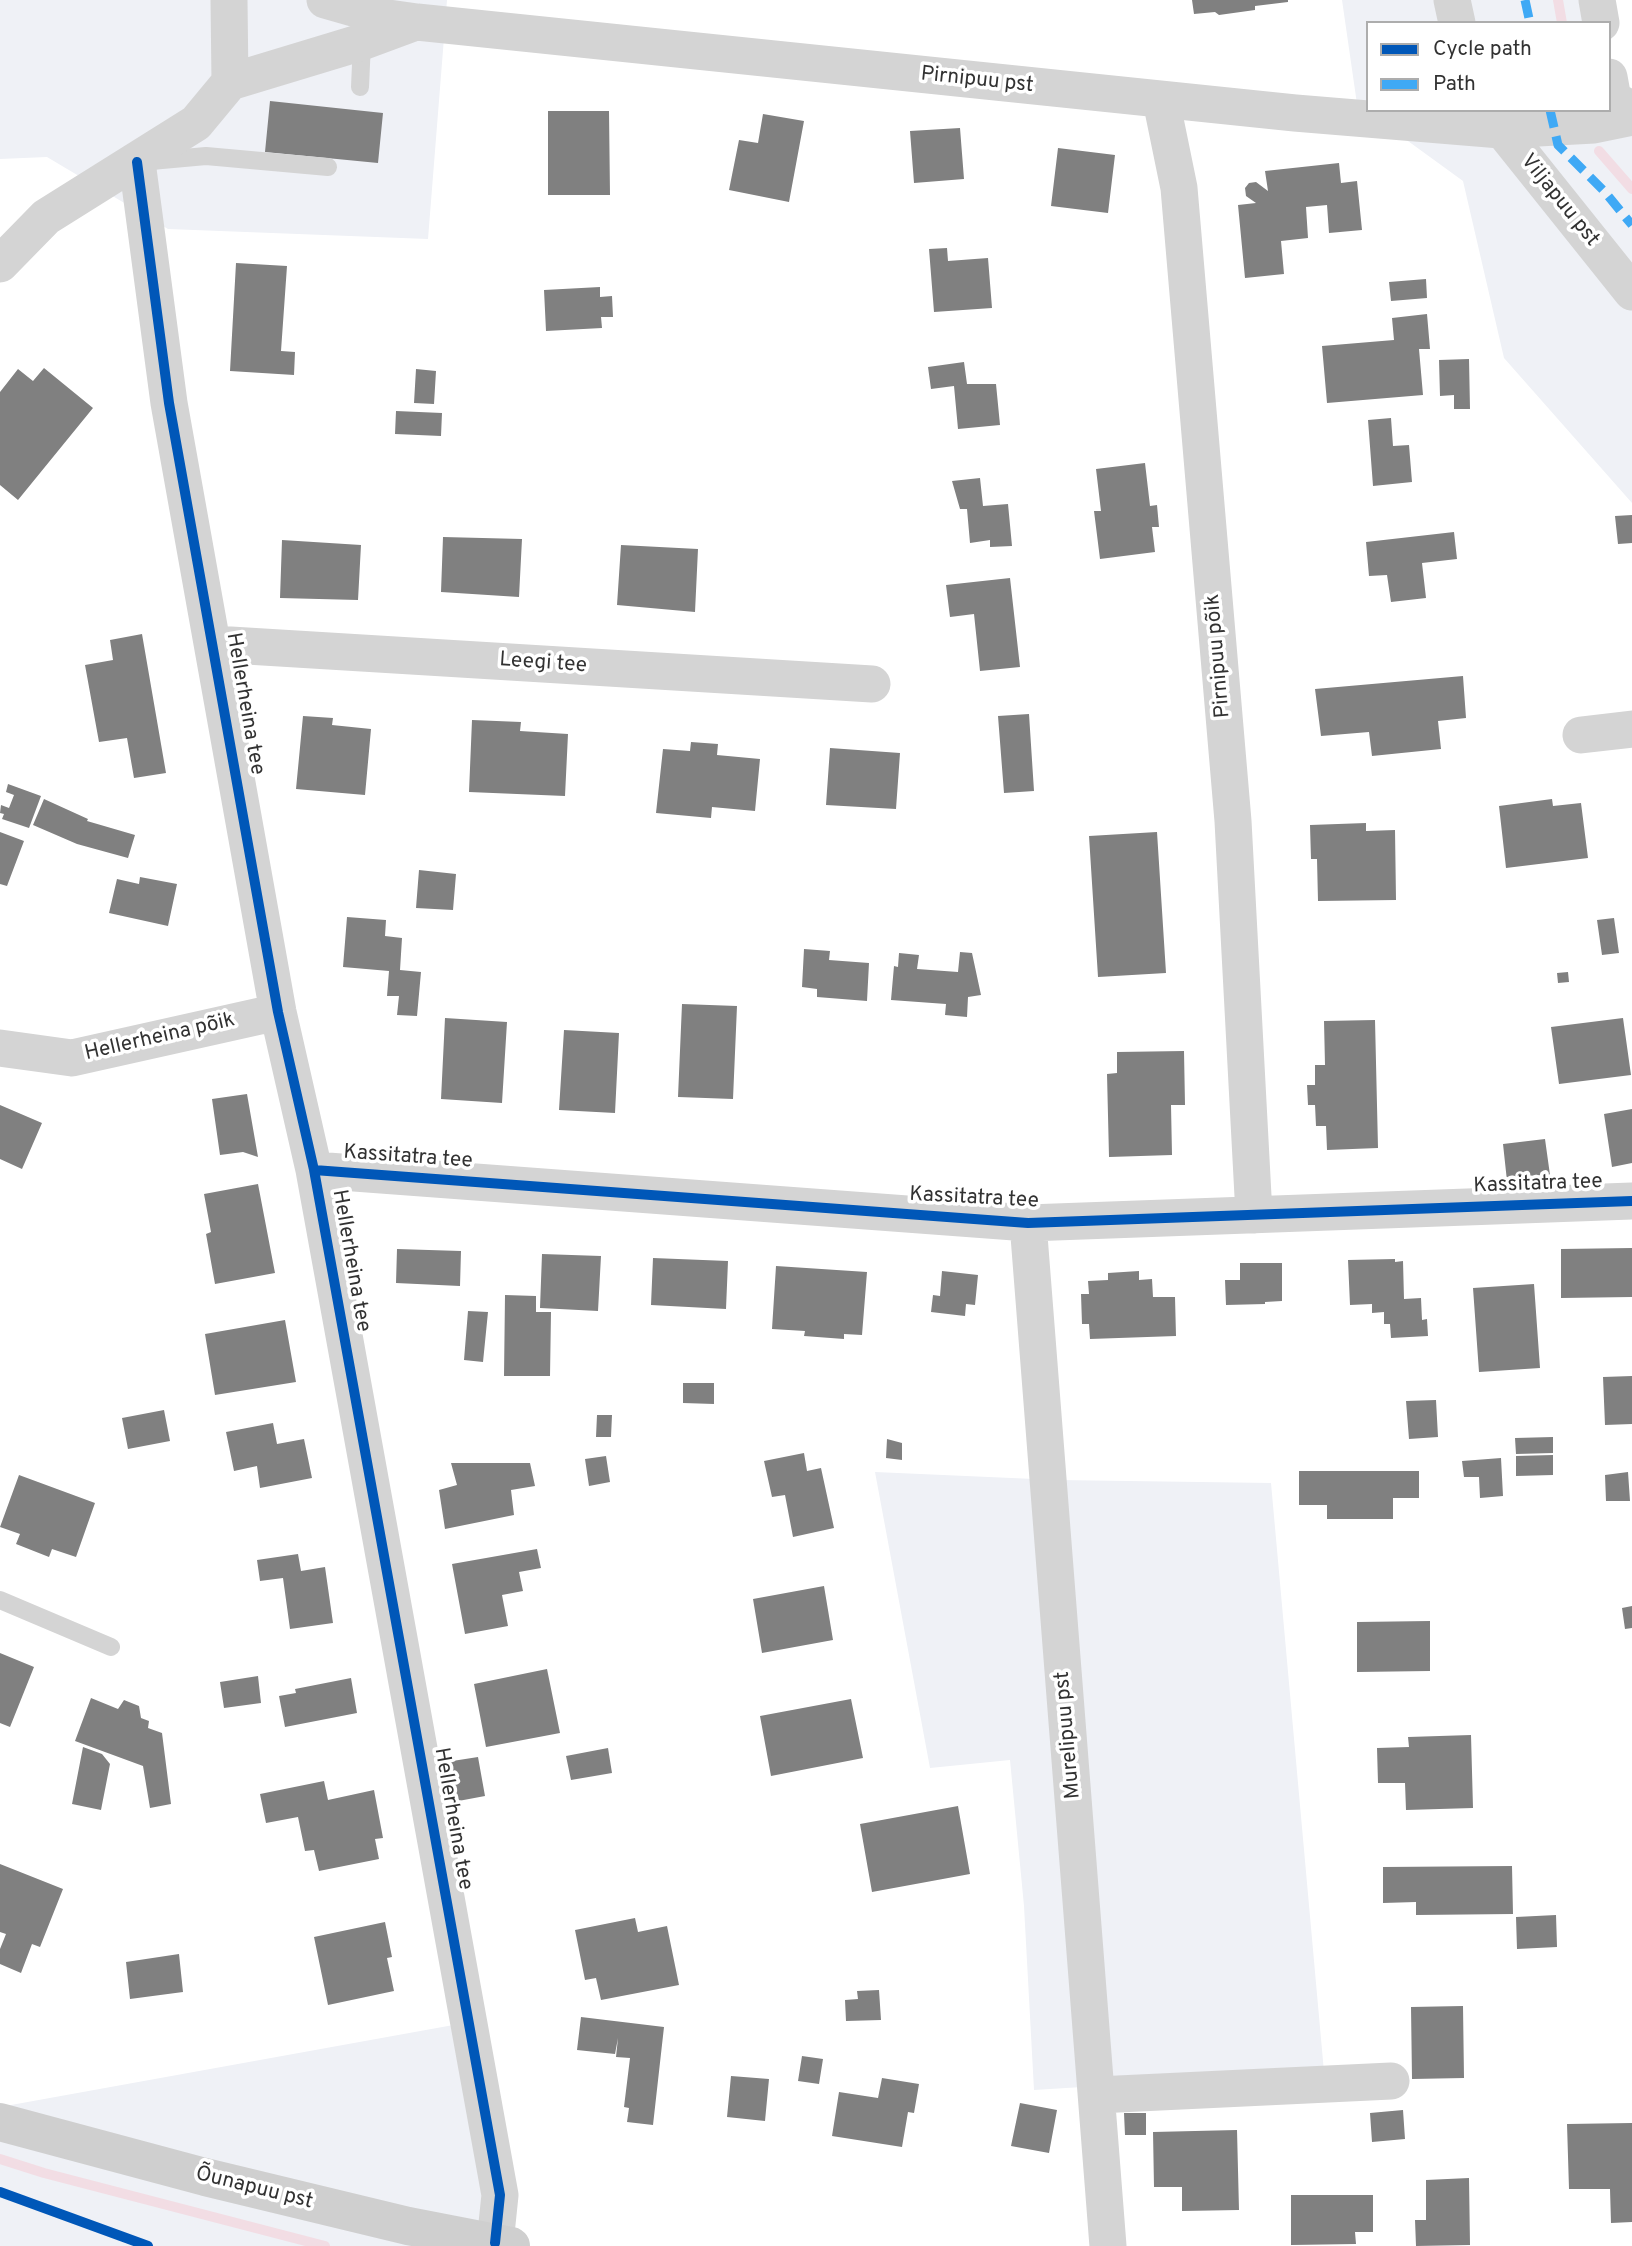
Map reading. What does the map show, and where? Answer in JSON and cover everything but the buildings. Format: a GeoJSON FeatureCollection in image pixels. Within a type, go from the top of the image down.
{"type":"FeatureCollection","features":[{"type":"Feature","properties":{"kind":"street"},"geometry":{"type":"LineString","coordinates":[[229,0],[230,82]]}},
{"type":"Feature","properties":{"kind":"street","name":"Pirnipuu pst"},"geometry":{"type":"LineString","coordinates":[[325,0],[388,18],[416,22],[1161,100],[1594,124],[1632,117]]}},
{"type":"Feature","properties":{"kind":"street"},"geometry":{"type":"LineString","coordinates":[[1452,0],[1457,21]]}},
{"type":"Feature","properties":{"kind":"street"},"geometry":{"type":"LineString","coordinates":[[1597,0],[1601,21]]}},
{"type":"Feature","properties":{"kind":"street"},"geometry":{"type":"LineString","coordinates":[[0,264],[46,217],[196,123],[230,82],[362,42],[416,22]]}},
{"type":"Feature","properties":{"kind":"street"},"geometry":{"type":"LineString","coordinates":[[1611,88],[1613,99],[1632,110]]}},
{"type":"Feature","properties":{"kind":"street","name":"Pirnipuu põik"},"geometry":{"type":"LineString","coordinates":[[1161,100],[1179,188],[1232,807],[1254,1215]]}},
{"type":"Feature","properties":{"kind":"street","name":"Viljapuu pst"},"geometry":{"type":"LineString","coordinates":[[1494,120],[1632,292]]}},
{"type":"Feature","properties":{"kind":"street"},"geometry":{"type":"LineString","coordinates":[[1530,165],[1594,124]]}},
{"type":"Feature","properties":{"kind":"street","name":"Hellerheina tee"},"geometry":{"type":"LineString","coordinates":[[137,162],[169,403],[278,1012],[314,1170],[500,2195],[503,2244]]}},
{"type":"Feature","properties":{"kind":"street","name":"Leegi tee"},"geometry":{"type":"LineString","coordinates":[[214,644],[872,684]]}},
{"type":"Feature","properties":{"kind":"street"},"geometry":{"type":"LineString","coordinates":[[1581,735],[1632,729]]}},
{"type":"Feature","properties":{"kind":"street","name":"Hellerheina põik"},"geometry":{"type":"LineString","coordinates":[[0,1048],[72,1058],[278,1012]]}},
{"type":"Feature","properties":{"kind":"street","name":"Kassitatra tee"},"geometry":{"type":"LineString","coordinates":[[314,1170],[1028,1223],[1632,1201]]}},
{"type":"Feature","properties":{"kind":"street","name":"Murelipuu pst"},"geometry":{"type":"LineString","coordinates":[[1028,1223],[1108,2246]]}},
{"type":"Feature","properties":{"kind":"street"},"geometry":{"type":"LineString","coordinates":[[1097,2095],[1391,2081]]}},
{"type":"Feature","properties":{"kind":"street","name":"Õunapuu pst"},"geometry":{"type":"LineString","coordinates":[[0,2122],[205,2177],[406,2236],[503,2244]]}},
{"type":"Feature","properties":{"kind":"lane"},"geometry":{"type":"LineString","coordinates":[[360,87],[362,42]]}},
{"type":"Feature","properties":{"kind":"lane"},"geometry":{"type":"LineString","coordinates":[[137,162],[206,156],[328,167]]}},
{"type":"Feature","properties":{"kind":"lane"},"geometry":{"type":"LineString","coordinates":[[0,1600],[111,1647]]}},
{"type":"Feature","properties":{"kind":"shaded area"},"geometry":{"type":"Polygon","coordinates":[[[0,0],[447,0],[428,239],[168,229],[47,157],[0,159],[0,0]]]}},
{"type":"Feature","properties":{"kind":"shaded area"},"geometry":{"type":"Polygon","coordinates":[[[1342,0],[1589,0],[1592,21],[1366,21],[1366,111],[1357,104],[1342,0]]]}},
{"type":"Feature","properties":{"kind":"shaded area"},"geometry":{"type":"Polygon","coordinates":[[[1611,111],[1632,123],[1632,503],[1504,358],[1463,181],[1368,112],[1611,111]]]}},
{"type":"Feature","properties":{"kind":"shaded area"},"geometry":{"type":"Polygon","coordinates":[[[875,1472],[1057,1480],[1271,1483],[1324,2072],[1034,2090],[1024,1906],[1010,1760],[930,1768],[875,1472]]]}},
{"type":"Feature","properties":{"kind":"shaded area"},"geometry":{"type":"Polygon","coordinates":[[[459,2024],[494,2246],[0,2246],[0,2107],[459,2024]]]}},
{"type":"Feature","properties":{"kind":"waterway"},"geometry":{"type":"LineString","coordinates":[[1558,0],[1562,21]]}},
{"type":"Feature","properties":{"kind":"waterway"},"geometry":{"type":"LineString","coordinates":[[1599,151],[1632,189]]}},
{"type":"Feature","properties":{"kind":"waterway"},"geometry":{"type":"LineString","coordinates":[[0,2159],[44,2173],[325,2246]]}},
{"type":"Feature","properties":{"kind":"marked path"},"geometry":{"type":"LineString","coordinates":[[1525,0],[1530,21]]}},
{"type":"Feature","properties":{"kind":"marked path"},"geometry":{"type":"LineString","coordinates":[[1550,112],[1558,145],[1604,191],[1632,225]]}},
{"type":"Feature","properties":{"kind":"cycle path"},"geometry":{"type":"LineString","coordinates":[[137,162],[169,403],[278,1012],[314,1170],[500,2195],[495,2243]]}},
{"type":"Feature","properties":{"kind":"cycle path"},"geometry":{"type":"LineString","coordinates":[[314,1170],[1028,1223],[1632,1201]]}},
{"type":"Feature","properties":{"kind":"cycle path"},"geometry":{"type":"LineString","coordinates":[[0,2192],[148,2246]]}}]}
